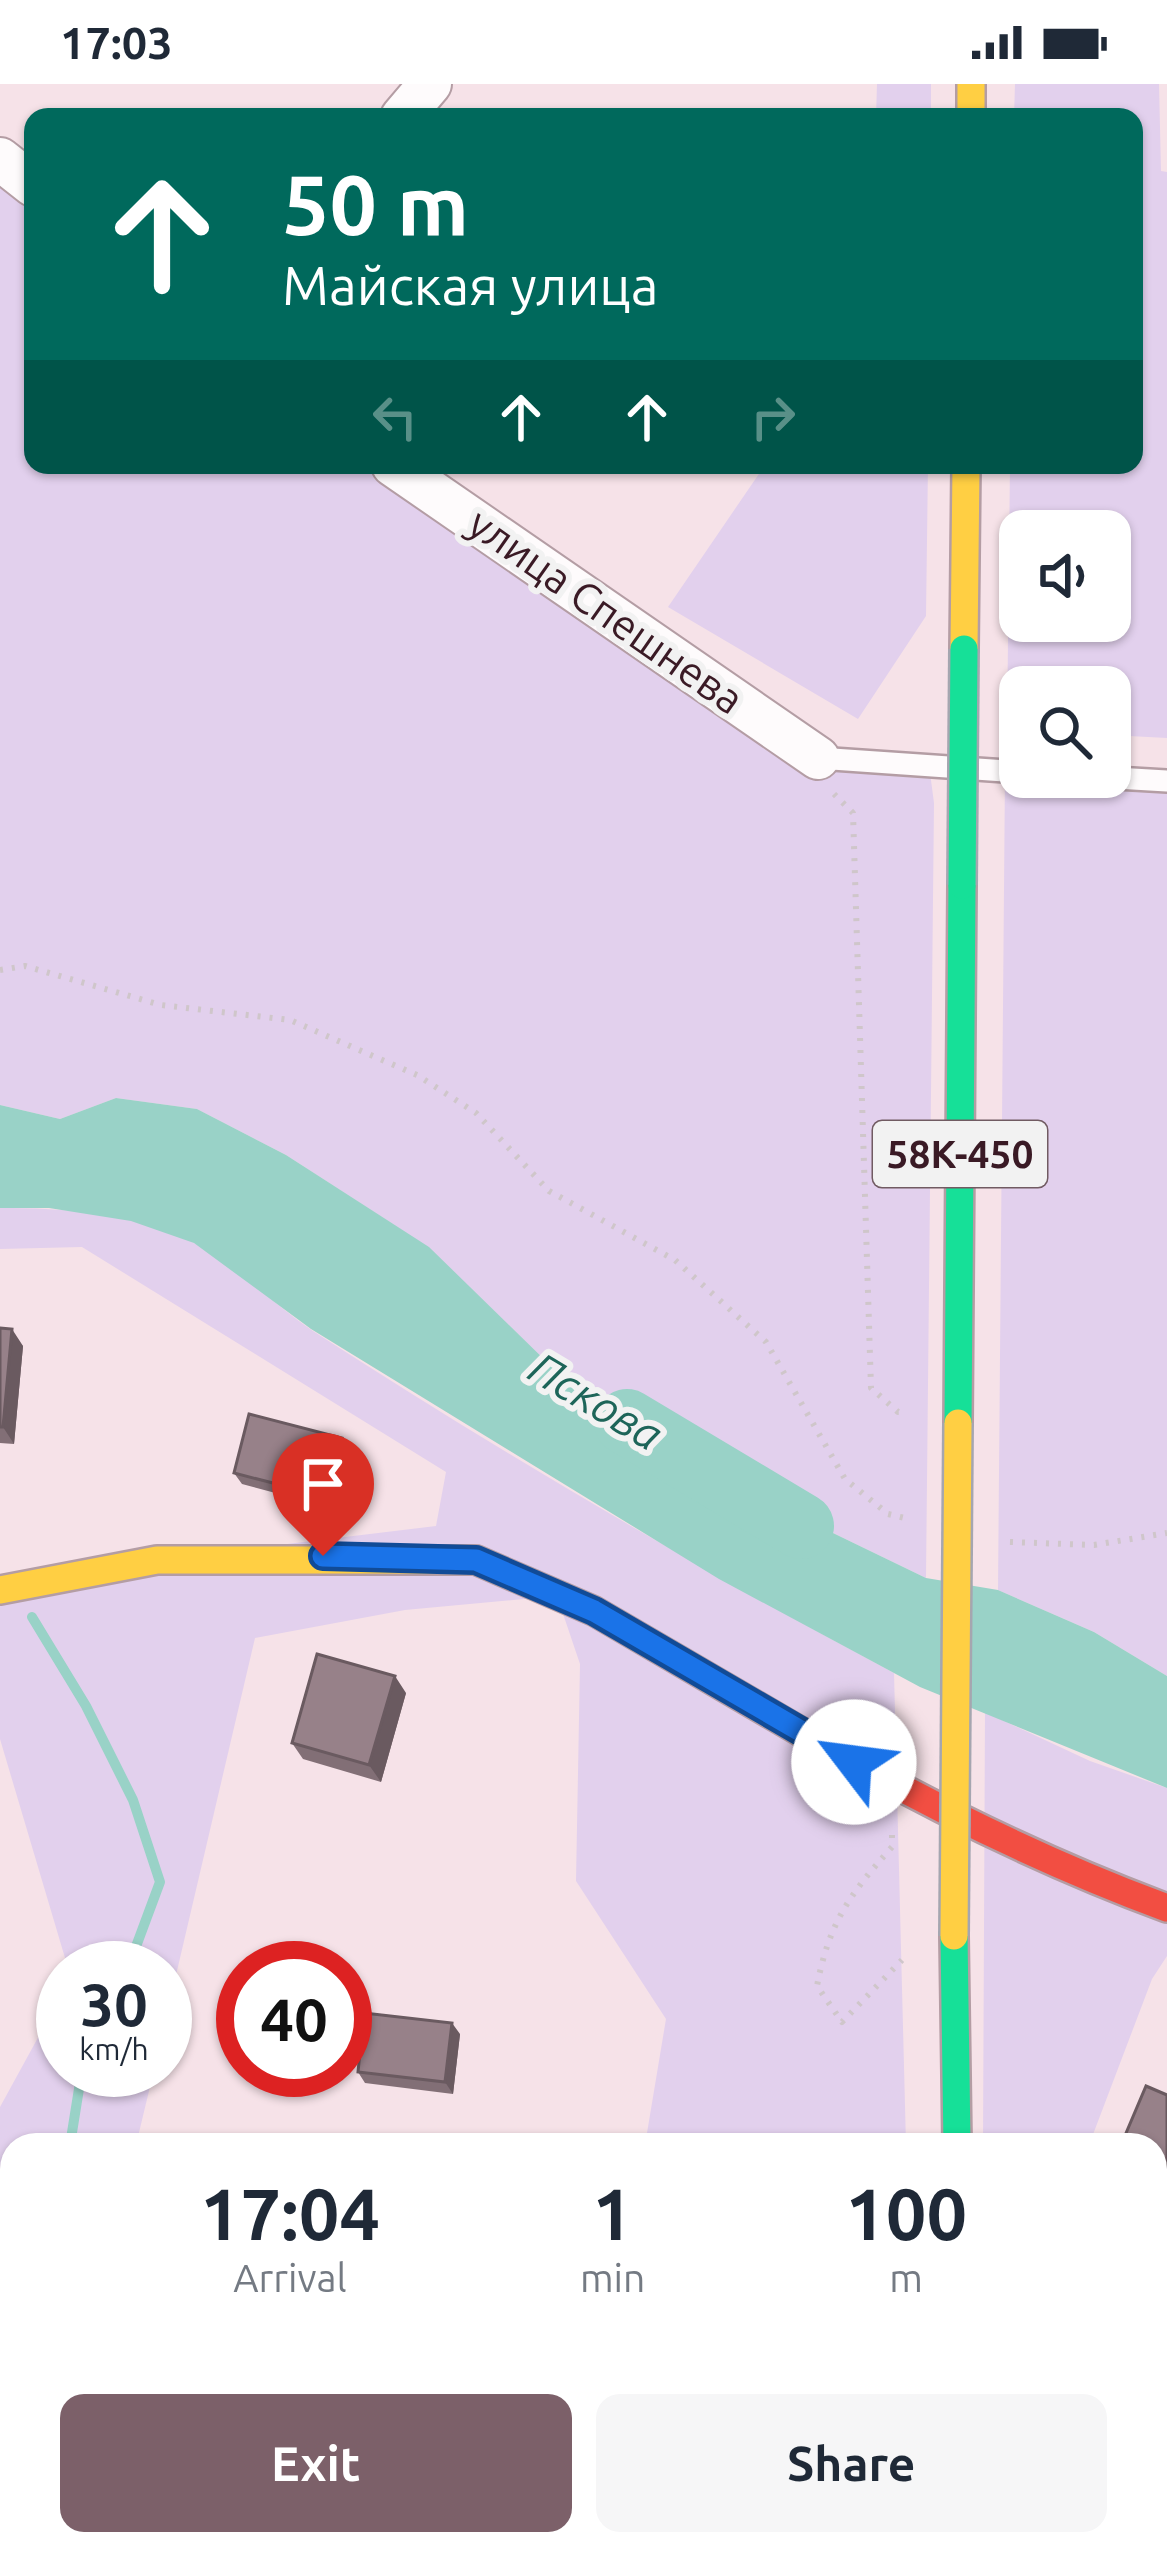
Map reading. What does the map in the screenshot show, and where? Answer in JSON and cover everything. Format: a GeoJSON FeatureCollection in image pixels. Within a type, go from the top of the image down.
{"type":"FeatureCollection","features":[{"type":"Feature","properties":{"kind":"main road","name":"58К-450"},"geometry":{"type":"LineString","coordinates":[[957,2133],[954,1936],[966,474]]}},
{"type":"Feature","properties":{"kind":"main road"},"geometry":{"type":"LineString","coordinates":[[0,1590],[157,1560],[476,1560],[594,1611],[891,1784],[1083,1877],[1167,1908]]}},
{"type":"Feature","properties":{"kind":"street"},"geometry":{"type":"LineString","coordinates":[[410,108],[430,84]]}},
{"type":"Feature","properties":{"kind":"street"},"geometry":{"type":"LineString","coordinates":[[0,159],[24,178]]}},
{"type":"Feature","properties":{"kind":"street","name":"улица Спешнева"},"geometry":{"type":"LineString","coordinates":[[406,474],[818,758]]}},
{"type":"Feature","properties":{"kind":"lane"},"geometry":{"type":"LineString","coordinates":[[818,758],[999,771]]}},
{"type":"Feature","properties":{"kind":"lane"},"geometry":{"type":"LineString","coordinates":[[1131,779],[1167,781]]}},
{"type":"Feature","properties":{"kind":"path"},"geometry":{"type":"LineString","coordinates":[[818,758],[819,779],[853,813],[871,1388],[898,1412],[913,1412]]}},
{"type":"Feature","properties":{"kind":"path"},"geometry":{"type":"LineString","coordinates":[[0,970],[25,966],[160,1005],[290,1019],[417,1076],[476,1113],[549,1191],[675,1260],[766,1342],[845,1479],[888,1514],[930,1523]]}},
{"type":"Feature","properties":{"kind":"path"},"geometry":{"type":"LineString","coordinates":[[993,1538],[1077,1545],[1167,1533]]}},
{"type":"Feature","properties":{"kind":"path"},"geometry":{"type":"LineString","coordinates":[[891,1784],[892,1847],[828,1931],[817,1986],[827,2007],[842,2022],[917,1945]]}},
{"type":"Feature","properties":{"kind":"shaded area"},"geometry":{"type":"Polygon","coordinates":[[[877,84],[931,84],[931,108],[876,108],[877,84]]]}},
{"type":"Feature","properties":{"kind":"shaded area"},"geometry":{"type":"Polygon","coordinates":[[[1015,84],[1159,84],[1161,171],[1167,172],[1167,738],[1131,736],[1131,666],[1008,666],[1008,642],[1131,642],[1131,510],[1009,510],[1010,474],[1143,474],[1143,108],[1014,108],[1015,84]]]}},
{"type":"Feature","properties":{"kind":"shaded area"},"geometry":{"type":"Polygon","coordinates":[[[0,170],[24,188],[24,474],[416,474],[827,744],[875,763],[929,765],[934,803],[926,1578],[713,1475],[549,1364],[428,1247],[286,1155],[197,1109],[116,1098],[60,1119],[0,1105],[0,170]]]}},
{"type":"Feature","properties":{"kind":"shaded area"},"geometry":{"type":"Polygon","coordinates":[[[759,474],[928,474],[926,616],[858,719],[668,607],[759,474]]]}},
{"type":"Feature","properties":{"kind":"shaded area"},"geometry":{"type":"Polygon","coordinates":[[[1131,776],[1167,776],[1167,1676],[1094,1632],[998,1590],[1005,798],[1131,798],[1131,776]]]}},
{"type":"Feature","properties":{"kind":"shaded area"},"geometry":{"type":"Polygon","coordinates":[[[0,1208],[126,1219],[196,1244],[313,1331],[455,1421],[894,1673],[906,2133],[647,2133],[666,2019],[576,1881],[580,1664],[557,1596],[405,1610],[255,1638],[184,1941],[60,1941],[0,1739],[0,1579],[436,1526],[446,1472],[82,1247],[0,1249],[0,1208]]]}},
{"type":"Feature","properties":{"kind":"shaded area"},"geometry":{"type":"Polygon","coordinates":[[[985,1712],[1090,1761],[1167,1788],[1167,1956],[1152,1979],[1094,2133],[983,2133],[985,1712]]]}},
{"type":"Feature","properties":{"kind":"shaded area"},"geometry":{"type":"Polygon","coordinates":[[[36,2041],[36,2097],[148,2097],[139,2133],[0,2133],[0,2107],[36,2041]]]}},
{"type":"Feature","properties":{"kind":"water"},"geometry":{"type":"Polygon","coordinates":[[[116,1098],[197,1109],[286,1155],[429,1247],[549,1364],[713,1475],[926,1578],[998,1590],[1094,1632],[1167,1676],[1167,1788],[920,1687],[719,1579],[311,1329],[194,1243],[131,1221],[49,1208],[0,1208],[0,1105],[60,1119],[116,1098]]]}},
{"type":"Feature","properties":{"kind":"building"},"geometry":{"type":"Polygon","coordinates":[[[0,1328],[12,1329],[3,1427],[0,1427],[0,1328]]]}},
{"type":"Feature","properties":{"kind":"building"},"geometry":{"type":"Polygon","coordinates":[[[249,1414],[342,1438],[327,1497],[234,1473],[249,1414]]]}},
{"type":"Feature","properties":{"kind":"building"},"geometry":{"type":"Polygon","coordinates":[[[317,1654],[395,1676],[369,1765],[292,1743],[317,1654]]]}},
{"type":"Feature","properties":{"kind":"building"},"geometry":{"type":"Polygon","coordinates":[[[372,2014],[452,2023],[445,2082],[372,2074],[372,2014]]]}},
{"type":"Feature","properties":{"kind":"building"},"geometry":{"type":"Polygon","coordinates":[[[1146,2086],[1167,2095],[1167,2133],[1126,2133],[1146,2086]]]}},
{"type":"Feature","properties":{"kind":"waterway","name":"Пскова"},"geometry":{"type":"LineString","coordinates":[[627,1422],[801,1526]]}},
{"type":"Feature","properties":{"kind":"waterway"},"geometry":{"type":"LineString","coordinates":[[32,1617],[86,1706],[133,1800],[160,1882],[138,1941]]}},
{"type":"Feature","properties":{"kind":"waterway"},"geometry":{"type":"LineString","coordinates":[[72,2133],[78,2097]]}},
{"type":"Feature","properties":{"kind":"traffic: fast"},"geometry":{"type":"LineString","coordinates":[[962,885],[964,649]]}},
{"type":"Feature","properties":{"kind":"traffic: fast"},"geometry":{"type":"LineString","coordinates":[[958,1423],[962,885]]}},
{"type":"Feature","properties":{"kind":"traffic: fast"},"geometry":{"type":"LineString","coordinates":[[954,1936],[957,2133]]}},
{"type":"Feature","properties":{"kind":"traffic: slow"},"geometry":{"type":"LineString","coordinates":[[971,84],[971,108]]}},
{"type":"Feature","properties":{"kind":"traffic: slow"},"geometry":{"type":"LineString","coordinates":[[964,649],[966,474]]}},
{"type":"Feature","properties":{"kind":"traffic: slow"},"geometry":{"type":"LineString","coordinates":[[954,1936],[958,1423]]}},
{"type":"Feature","properties":{"kind":"traffic: slow"},"geometry":{"type":"LineString","coordinates":[[0,1590],[157,1560],[476,1560],[594,1611],[803,1733]]}},
{"type":"Feature","properties":{"kind":"traffic: jam"},"geometry":{"type":"LineString","coordinates":[[803,1733],[981,1828],[1167,1908]]}},
{"type":"Feature","properties":{"kind":"route"},"geometry":{"type":"LineString","coordinates":[[323,1556],[476,1560],[594,1611],[854,1762]]}}]}
